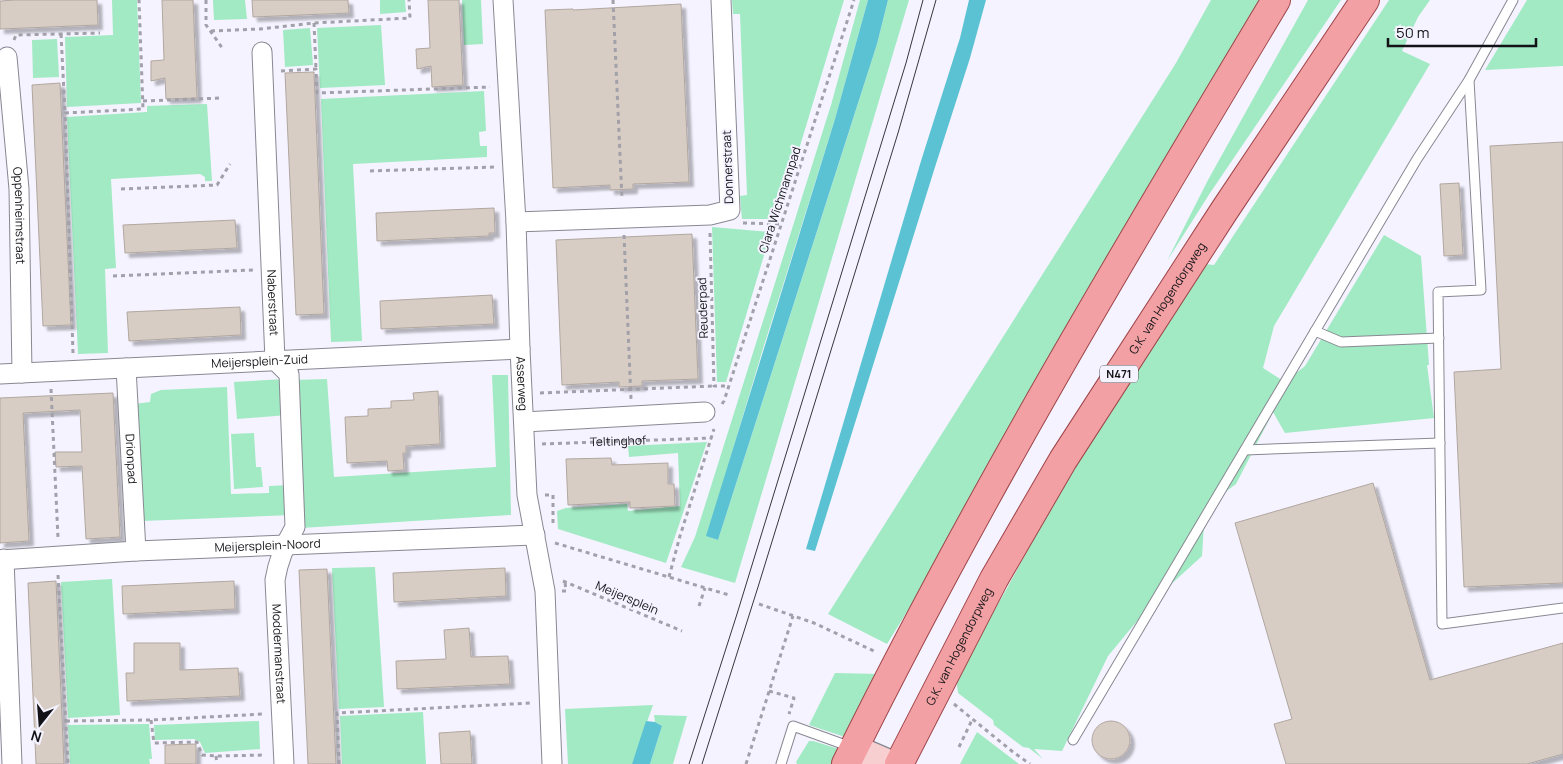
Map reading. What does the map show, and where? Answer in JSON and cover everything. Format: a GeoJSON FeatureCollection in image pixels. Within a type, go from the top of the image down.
{"type":"FeatureCollection","features":[{"type":"Feature","properties":{"kind":"main road"},"geometry":{"type":"LineString","coordinates":[[891,764],[850,756],[896,662],[1016,444],[1161,191],[1276,0]]}},
{"type":"Feature","properties":{"kind":"main road","name":"G.K. van Hogendorpweg"},"geometry":{"type":"LineString","coordinates":[[899,764],[994,579],[1064,460],[1224,211],[1365,0]]}},
{"type":"Feature","properties":{"kind":"street","name":"Asserweg"},"geometry":{"type":"LineString","coordinates":[[503,0],[516,222],[520,348],[528,495],[545,591],[548,703],[552,764]]}},
{"type":"Feature","properties":{"kind":"street","name":"Donnerstraat"},"geometry":{"type":"LineString","coordinates":[[516,222],[710,215],[730,210],[721,0]]}},
{"type":"Feature","properties":{"kind":"street","name":"Naberstraat"},"geometry":{"type":"LineString","coordinates":[[262,52],[275,360]]}},
{"type":"Feature","properties":{"kind":"street","name":"Oppenheimstraat"},"geometry":{"type":"LineString","coordinates":[[8,57],[19,189],[22,373]]}},
{"type":"Feature","properties":{"kind":"street","name":"Meijersplein-Zuid"},"geometry":{"type":"LineString","coordinates":[[0,374],[520,348]]}},
{"type":"Feature","properties":{"kind":"street"},"geometry":{"type":"LineString","coordinates":[[275,360],[289,374],[295,527],[284,545]]}},
{"type":"Feature","properties":{"kind":"street","name":"Drionpad"},"geometry":{"type":"LineString","coordinates":[[126,368],[136,551]]}},
{"type":"Feature","properties":{"kind":"street","name":"Teltinghof"},"geometry":{"type":"LineString","coordinates":[[524,422],[713,408]]}},
{"type":"Feature","properties":{"kind":"street","name":"Meijersplein-Noord"},"geometry":{"type":"LineString","coordinates":[[2,559],[58,565],[136,551],[535,535]]}},
{"type":"Feature","properties":{"kind":"street","name":"Moddermanstraat"},"geometry":{"type":"LineString","coordinates":[[284,545],[276,570],[275,580],[284,759]]}},
{"type":"Feature","properties":{"kind":"street"},"geometry":{"type":"LineString","coordinates":[[2,559],[4,653],[12,764]]}},
{"type":"Feature","properties":{"kind":"lane"},"geometry":{"type":"LineString","coordinates":[[1072,740],[1417,159],[1469,80],[1513,0]]}},
{"type":"Feature","properties":{"kind":"lane"},"geometry":{"type":"LineString","coordinates":[[1469,80],[1481,290],[1438,292],[1442,624],[1563,608]]}},
{"type":"Feature","properties":{"kind":"lane"},"geometry":{"type":"LineString","coordinates":[[1315,331],[1341,342],[1439,338]]}},
{"type":"Feature","properties":{"kind":"lane"},"geometry":{"type":"LineString","coordinates":[[1245,450],[1440,443]]}},
{"type":"Feature","properties":{"kind":"lane"},"geometry":{"type":"LineString","coordinates":[[781,764],[793,726],[850,756]]}},
{"type":"Feature","properties":{"kind":"path"},"geometry":{"type":"LineString","coordinates":[[65,113],[143,109],[139,0]]}},
{"type":"Feature","properties":{"kind":"path"},"geometry":{"type":"LineString","coordinates":[[206,0],[206,25],[223,49]]}},
{"type":"Feature","properties":{"kind":"path"},"geometry":{"type":"LineString","coordinates":[[211,31],[410,18],[409,0]]}},
{"type":"Feature","properties":{"kind":"path","name":"Clara Wichmannpad"},"geometry":{"type":"LineString","coordinates":[[713,408],[724,401],[854,0]]}},
{"type":"Feature","properties":{"kind":"path"},"geometry":{"type":"LineString","coordinates":[[314,23],[317,93],[508,86]]}},
{"type":"Feature","properties":{"kind":"path"},"geometry":{"type":"LineString","coordinates":[[8,57],[16,35],[100,33]]}},
{"type":"Feature","properties":{"kind":"path"},"geometry":{"type":"LineString","coordinates":[[62,34],[74,370]]}},
{"type":"Feature","properties":{"kind":"path"},"geometry":{"type":"LineString","coordinates":[[263,72],[316,69]]}},
{"type":"Feature","properties":{"kind":"path"},"geometry":{"type":"LineString","coordinates":[[143,101],[221,98]]}},
{"type":"Feature","properties":{"kind":"path"},"geometry":{"type":"LineString","coordinates":[[121,189],[217,185],[230,164]]}},
{"type":"Feature","properties":{"kind":"path"},"geometry":{"type":"LineString","coordinates":[[370,171],[512,166]]}},
{"type":"Feature","properties":{"kind":"path"},"geometry":{"type":"LineString","coordinates":[[730,210],[739,223],[782,224]]}},
{"type":"Feature","properties":{"kind":"path","name":"Reuderpad"},"geometry":{"type":"LineString","coordinates":[[710,215],[714,386]]}},
{"type":"Feature","properties":{"kind":"path"},"geometry":{"type":"LineString","coordinates":[[113,276],[271,269]]}},
{"type":"Feature","properties":{"kind":"path"},"geometry":{"type":"LineString","coordinates":[[50,372],[68,764]]}},
{"type":"Feature","properties":{"kind":"path"},"geometry":{"type":"LineString","coordinates":[[522,393],[729,386]]}},
{"type":"Feature","properties":{"kind":"path","name":"Teltinghof"},"geometry":{"type":"LineString","coordinates":[[525,445],[712,438],[680,536],[670,577]]}},
{"type":"Feature","properties":{"kind":"path"},"geometry":{"type":"LineString","coordinates":[[535,535],[554,543],[729,595]]}},
{"type":"Feature","properties":{"kind":"path","name":"Meijersplein"},"geometry":{"type":"LineString","coordinates":[[565,582],[682,631]]}},
{"type":"Feature","properties":{"kind":"path"},"geometry":{"type":"LineString","coordinates":[[699,606],[705,588]]}},
{"type":"Feature","properties":{"kind":"path"},"geometry":{"type":"LineString","coordinates":[[759,604],[814,623],[876,652]]}},
{"type":"Feature","properties":{"kind":"path"},"geometry":{"type":"LineString","coordinates":[[746,764],[793,616]]}},
{"type":"Feature","properties":{"kind":"path"},"geometry":{"type":"LineString","coordinates":[[770,690],[794,698],[788,717]]}},
{"type":"Feature","properties":{"kind":"path"},"geometry":{"type":"LineString","coordinates":[[339,764],[337,713],[548,703]]}},
{"type":"Feature","properties":{"kind":"path"},"geometry":{"type":"LineString","coordinates":[[952,703],[1030,764]]}},
{"type":"Feature","properties":{"kind":"path"},"geometry":{"type":"LineString","coordinates":[[66,721],[151,720],[281,713]]}},
{"type":"Feature","properties":{"kind":"path"},"geometry":{"type":"LineString","coordinates":[[151,720],[154,743],[197,742],[202,754],[284,759]]}},
{"type":"Feature","properties":{"kind":"path"},"geometry":{"type":"LineString","coordinates":[[959,747],[972,720]]}},
{"type":"Feature","properties":{"kind":"path"},"geometry":{"type":"LineString","coordinates":[[216,756],[217,764]]}},
{"type":"Feature","properties":{"kind":"green space"},"geometry":{"type":"Polygon","coordinates":[[[112,0],[137,0],[141,103],[67,107],[65,37],[113,35],[112,0]]]}},
{"type":"Feature","properties":{"kind":"green space"},"geometry":{"type":"Polygon","coordinates":[[[213,0],[245,0],[247,19],[214,20],[213,0]]]}},
{"type":"Feature","properties":{"kind":"green space"},"geometry":{"type":"Polygon","coordinates":[[[380,0],[405,0],[406,12],[380,14],[380,0]]]}},
{"type":"Feature","properties":{"kind":"green space"},"geometry":{"type":"Polygon","coordinates":[[[462,0],[481,0],[483,44],[464,45],[462,0]]]}},
{"type":"Feature","properties":{"kind":"green space"},"geometry":{"type":"Polygon","coordinates":[[[732,0],[844,0],[778,219],[742,219],[740,196],[747,195],[740,14],[733,14],[732,0]]]}},
{"type":"Feature","properties":{"kind":"green space"},"geometry":{"type":"Polygon","coordinates":[[[860,0],[868,0],[835,119],[707,536],[718,540],[877,44],[888,0],[909,0],[735,583],[681,567],[695,537],[831,105],[860,0]]]}},
{"type":"Feature","properties":{"kind":"green space"},"geometry":{"type":"Polygon","coordinates":[[[1211,0],[1266,0],[990,478],[887,644],[828,614],[1176,63],[1211,0]]]}},
{"type":"Feature","properties":{"kind":"green space"},"geometry":{"type":"Polygon","coordinates":[[[1308,0],[1341,0],[1210,193],[1167,261],[1208,180],[1308,0]]]}},
{"type":"Feature","properties":{"kind":"green space"},"geometry":{"type":"Polygon","coordinates":[[[1389,0],[1430,0],[1418,17],[1402,51],[1430,64],[1274,326],[1263,368],[1285,382],[1305,366],[1384,235],[1421,256],[1429,365],[1427,365],[1434,418],[1285,433],[1273,412],[1236,484],[1205,507],[1202,556],[1157,597],[1108,656],[1062,751],[1034,749],[1043,759],[1029,748],[1023,747],[994,725],[993,720],[958,693],[956,677],[1079,457],[1204,264],[1214,265],[1389,0]]]}},
{"type":"Feature","properties":{"kind":"green space"},"geometry":{"type":"Polygon","coordinates":[[[1527,0],[1563,0],[1563,66],[1485,70],[1527,0]]]}},
{"type":"Feature","properties":{"kind":"green space"},"geometry":{"type":"Polygon","coordinates":[[[381,25],[385,85],[320,88],[317,28],[381,25]]]}},
{"type":"Feature","properties":{"kind":"green space"},"geometry":{"type":"Polygon","coordinates":[[[310,28],[313,65],[285,67],[283,30],[310,28]]]}},
{"type":"Feature","properties":{"kind":"green space"},"geometry":{"type":"Polygon","coordinates":[[[57,39],[59,77],[33,78],[32,40],[57,39]]]}},
{"type":"Feature","properties":{"kind":"green space"},"geometry":{"type":"Polygon","coordinates":[[[484,91],[486,131],[479,132],[480,146],[487,146],[487,157],[353,164],[362,341],[331,342],[321,99],[484,91]]]}},
{"type":"Feature","properties":{"kind":"green space"},"geometry":{"type":"Polygon","coordinates":[[[207,104],[212,181],[205,181],[205,177],[200,174],[111,179],[116,268],[105,269],[108,353],[78,354],[67,117],[147,112],[147,106],[207,104]]]}},
{"type":"Feature","properties":{"kind":"green space"},"geometry":{"type":"Polygon","coordinates":[[[712,227],[771,232],[726,382],[717,382],[712,227]]]}},
{"type":"Feature","properties":{"kind":"green space"},"geometry":{"type":"Polygon","coordinates":[[[492,375],[508,375],[511,515],[301,528],[294,380],[327,379],[334,477],[496,467],[492,375]]]}},
{"type":"Feature","properties":{"kind":"green space"},"geometry":{"type":"Polygon","coordinates":[[[285,379],[287,415],[237,419],[234,382],[285,379]]]}},
{"type":"Feature","properties":{"kind":"green space"},"geometry":{"type":"Polygon","coordinates":[[[227,387],[231,494],[269,493],[269,486],[290,485],[291,515],[142,521],[134,404],[150,402],[151,394],[161,390],[227,387]]]}},
{"type":"Feature","properties":{"kind":"green space"},"geometry":{"type":"Polygon","coordinates":[[[254,433],[256,467],[261,467],[263,487],[234,489],[231,434],[254,433]]]}},
{"type":"Feature","properties":{"kind":"green space"},"geometry":{"type":"Polygon","coordinates":[[[707,442],[666,563],[558,529],[557,511],[566,508],[627,504],[628,511],[680,506],[678,453],[629,457],[628,446],[707,442]]]}},
{"type":"Feature","properties":{"kind":"green space"},"geometry":{"type":"Polygon","coordinates":[[[375,567],[384,707],[339,709],[332,568],[375,567]]]}},
{"type":"Feature","properties":{"kind":"green space"},"geometry":{"type":"Polygon","coordinates":[[[112,579],[120,715],[68,718],[61,582],[112,579]]]}},
{"type":"Feature","properties":{"kind":"green space"},"geometry":{"type":"Polygon","coordinates":[[[835,673],[879,674],[848,738],[809,725],[835,673]]]}},
{"type":"Feature","properties":{"kind":"green space"},"geometry":{"type":"Polygon","coordinates":[[[653,705],[632,764],[568,764],[565,709],[653,705]]]}},
{"type":"Feature","properties":{"kind":"green space"},"geometry":{"type":"Polygon","coordinates":[[[423,712],[426,764],[342,764],[340,716],[423,712]]]}},
{"type":"Feature","properties":{"kind":"green space"},"geometry":{"type":"Polygon","coordinates":[[[654,715],[687,716],[673,764],[650,764],[662,726],[655,722],[654,715]]]}},
{"type":"Feature","properties":{"kind":"green space"},"geometry":{"type":"Polygon","coordinates":[[[259,721],[260,749],[205,753],[200,742],[194,739],[155,740],[154,725],[259,721]]]}},
{"type":"Feature","properties":{"kind":"green space"},"geometry":{"type":"Polygon","coordinates":[[[149,724],[152,759],[149,759],[150,764],[70,764],[68,725],[149,724]]]}},
{"type":"Feature","properties":{"kind":"green space"},"geometry":{"type":"Polygon","coordinates":[[[977,732],[1019,764],[960,764],[977,732]]]}},
{"type":"Feature","properties":{"kind":"green space"},"geometry":{"type":"Polygon","coordinates":[[[809,741],[842,750],[835,764],[797,764],[796,762],[809,741]]]}},
{"type":"Feature","properties":{"kind":"water"},"geometry":{"type":"Polygon","coordinates":[[[868,0],[888,0],[877,44],[718,540],[706,536],[835,119],[868,0]]]}},
{"type":"Feature","properties":{"kind":"water"},"geometry":{"type":"Polygon","coordinates":[[[969,0],[986,0],[970,58],[815,551],[806,549],[921,161],[960,38],[969,0]]]}},
{"type":"Feature","properties":{"kind":"water"},"geometry":{"type":"Polygon","coordinates":[[[646,721],[655,722],[662,726],[650,764],[632,764],[646,721]]]}},
{"type":"Feature","properties":{"kind":"building"},"geometry":{"type":"Polygon","coordinates":[[[97,0],[98,25],[0,29],[0,1],[97,0]]]}},
{"type":"Feature","properties":{"kind":"building"},"geometry":{"type":"Polygon","coordinates":[[[162,0],[193,0],[197,98],[166,99],[165,78],[151,81],[151,61],[164,60],[162,0]]]}},
{"type":"Feature","properties":{"kind":"building"},"geometry":{"type":"Polygon","coordinates":[[[252,0],[348,0],[349,13],[253,17],[252,0]]]}},
{"type":"Feature","properties":{"kind":"building"},"geometry":{"type":"Polygon","coordinates":[[[428,0],[459,0],[463,85],[432,87],[431,66],[417,69],[416,49],[430,48],[428,0]]]}},
{"type":"Feature","properties":{"kind":"building"},"geometry":{"type":"Polygon","coordinates":[[[681,4],[689,182],[633,184],[633,189],[610,190],[610,185],[553,188],[545,10],[681,4]]]}},
{"type":"Feature","properties":{"kind":"building"},"geometry":{"type":"Polygon","coordinates":[[[314,72],[324,314],[296,315],[285,73],[314,72]]]}},
{"type":"Feature","properties":{"kind":"building"},"geometry":{"type":"Polygon","coordinates":[[[60,83],[71,325],[43,326],[32,85],[60,83]]]}},
{"type":"Feature","properties":{"kind":"building"},"geometry":{"type":"Polygon","coordinates":[[[1563,142],[1563,583],[1464,587],[1454,372],[1501,369],[1490,146],[1563,142]]]}},
{"type":"Feature","properties":{"kind":"building"},"geometry":{"type":"Polygon","coordinates":[[[1459,183],[1463,255],[1444,256],[1440,184],[1459,183]]]}},
{"type":"Feature","properties":{"kind":"building"},"geometry":{"type":"Polygon","coordinates":[[[494,208],[495,233],[489,233],[489,236],[377,241],[376,213],[494,208]]]}},
{"type":"Feature","properties":{"kind":"building"},"geometry":{"type":"Polygon","coordinates":[[[235,220],[237,248],[125,253],[123,225],[235,220]]]}},
{"type":"Feature","properties":{"kind":"building"},"geometry":{"type":"Polygon","coordinates":[[[692,234],[698,379],[642,381],[642,386],[619,387],[619,382],[562,385],[556,240],[692,234]]]}},
{"type":"Feature","properties":{"kind":"building"},"geometry":{"type":"Polygon","coordinates":[[[492,295],[494,324],[381,329],[380,301],[492,295]]]}},
{"type":"Feature","properties":{"kind":"building"},"geometry":{"type":"Polygon","coordinates":[[[240,307],[241,335],[129,341],[127,312],[240,307]]]}},
{"type":"Feature","properties":{"kind":"building"},"geometry":{"type":"Polygon","coordinates":[[[438,391],[440,444],[406,446],[406,453],[403,453],[404,470],[388,471],[387,461],[347,463],[345,417],[368,416],[368,409],[391,408],[391,401],[414,400],[413,393],[438,391]]]}},
{"type":"Feature","properties":{"kind":"building"},"geometry":{"type":"Polygon","coordinates":[[[113,393],[120,537],[86,539],[82,466],[56,467],[55,452],[82,452],[80,410],[23,413],[29,541],[0,543],[0,398],[113,393]]]}},
{"type":"Feature","properties":{"kind":"building"},"geometry":{"type":"Polygon","coordinates":[[[611,458],[612,465],[668,463],[668,484],[674,484],[675,506],[630,508],[630,502],[568,505],[566,459],[611,458]]]}},
{"type":"Feature","properties":{"kind":"building"},"geometry":{"type":"Polygon","coordinates":[[[1373,483],[1430,680],[1563,643],[1563,754],[1527,764],[1286,764],[1274,724],[1292,719],[1235,523],[1373,483]]]}},
{"type":"Feature","properties":{"kind":"building"},"geometry":{"type":"Polygon","coordinates":[[[505,568],[506,596],[394,602],[393,573],[505,568]]]}},
{"type":"Feature","properties":{"kind":"building"},"geometry":{"type":"Polygon","coordinates":[[[327,569],[336,764],[308,764],[299,570],[327,569]]]}},
{"type":"Feature","properties":{"kind":"building"},"geometry":{"type":"Polygon","coordinates":[[[56,581],[64,764],[36,764],[28,583],[56,581]]]}},
{"type":"Feature","properties":{"kind":"building"},"geometry":{"type":"Polygon","coordinates":[[[234,581],[235,609],[123,614],[122,586],[234,581]]]}},
{"type":"Feature","properties":{"kind":"building"},"geometry":{"type":"Polygon","coordinates":[[[469,628],[471,657],[508,656],[510,684],[397,689],[396,661],[446,659],[444,630],[469,628]]]}},
{"type":"Feature","properties":{"kind":"building"},"geometry":{"type":"Polygon","coordinates":[[[134,643],[180,643],[180,670],[238,668],[240,696],[127,701],[126,673],[134,673],[134,643]]]}},
{"type":"Feature","properties":{"kind":"building"},"geometry":{"type":"Polygon","coordinates":[[[1111,721],[1125,726],[1130,740],[1125,754],[1111,759],[1097,754],[1092,740],[1097,726],[1111,721]]]}},
{"type":"Feature","properties":{"kind":"building"},"geometry":{"type":"Polygon","coordinates":[[[470,731],[472,764],[441,764],[439,733],[470,731]]]}},
{"type":"Feature","properties":{"kind":"building"},"geometry":{"type":"Polygon","coordinates":[[[196,744],[196,764],[165,764],[165,745],[196,744]]]}},
{"type":"Feature","properties":{"kind":"tram line"},"geometry":{"type":"LineString","coordinates":[[689,764],[906,63],[923,0]]}},
{"type":"Feature","properties":{"kind":"tram line"},"geometry":{"type":"LineString","coordinates":[[702,764],[898,133],[936,0]]}}]}
